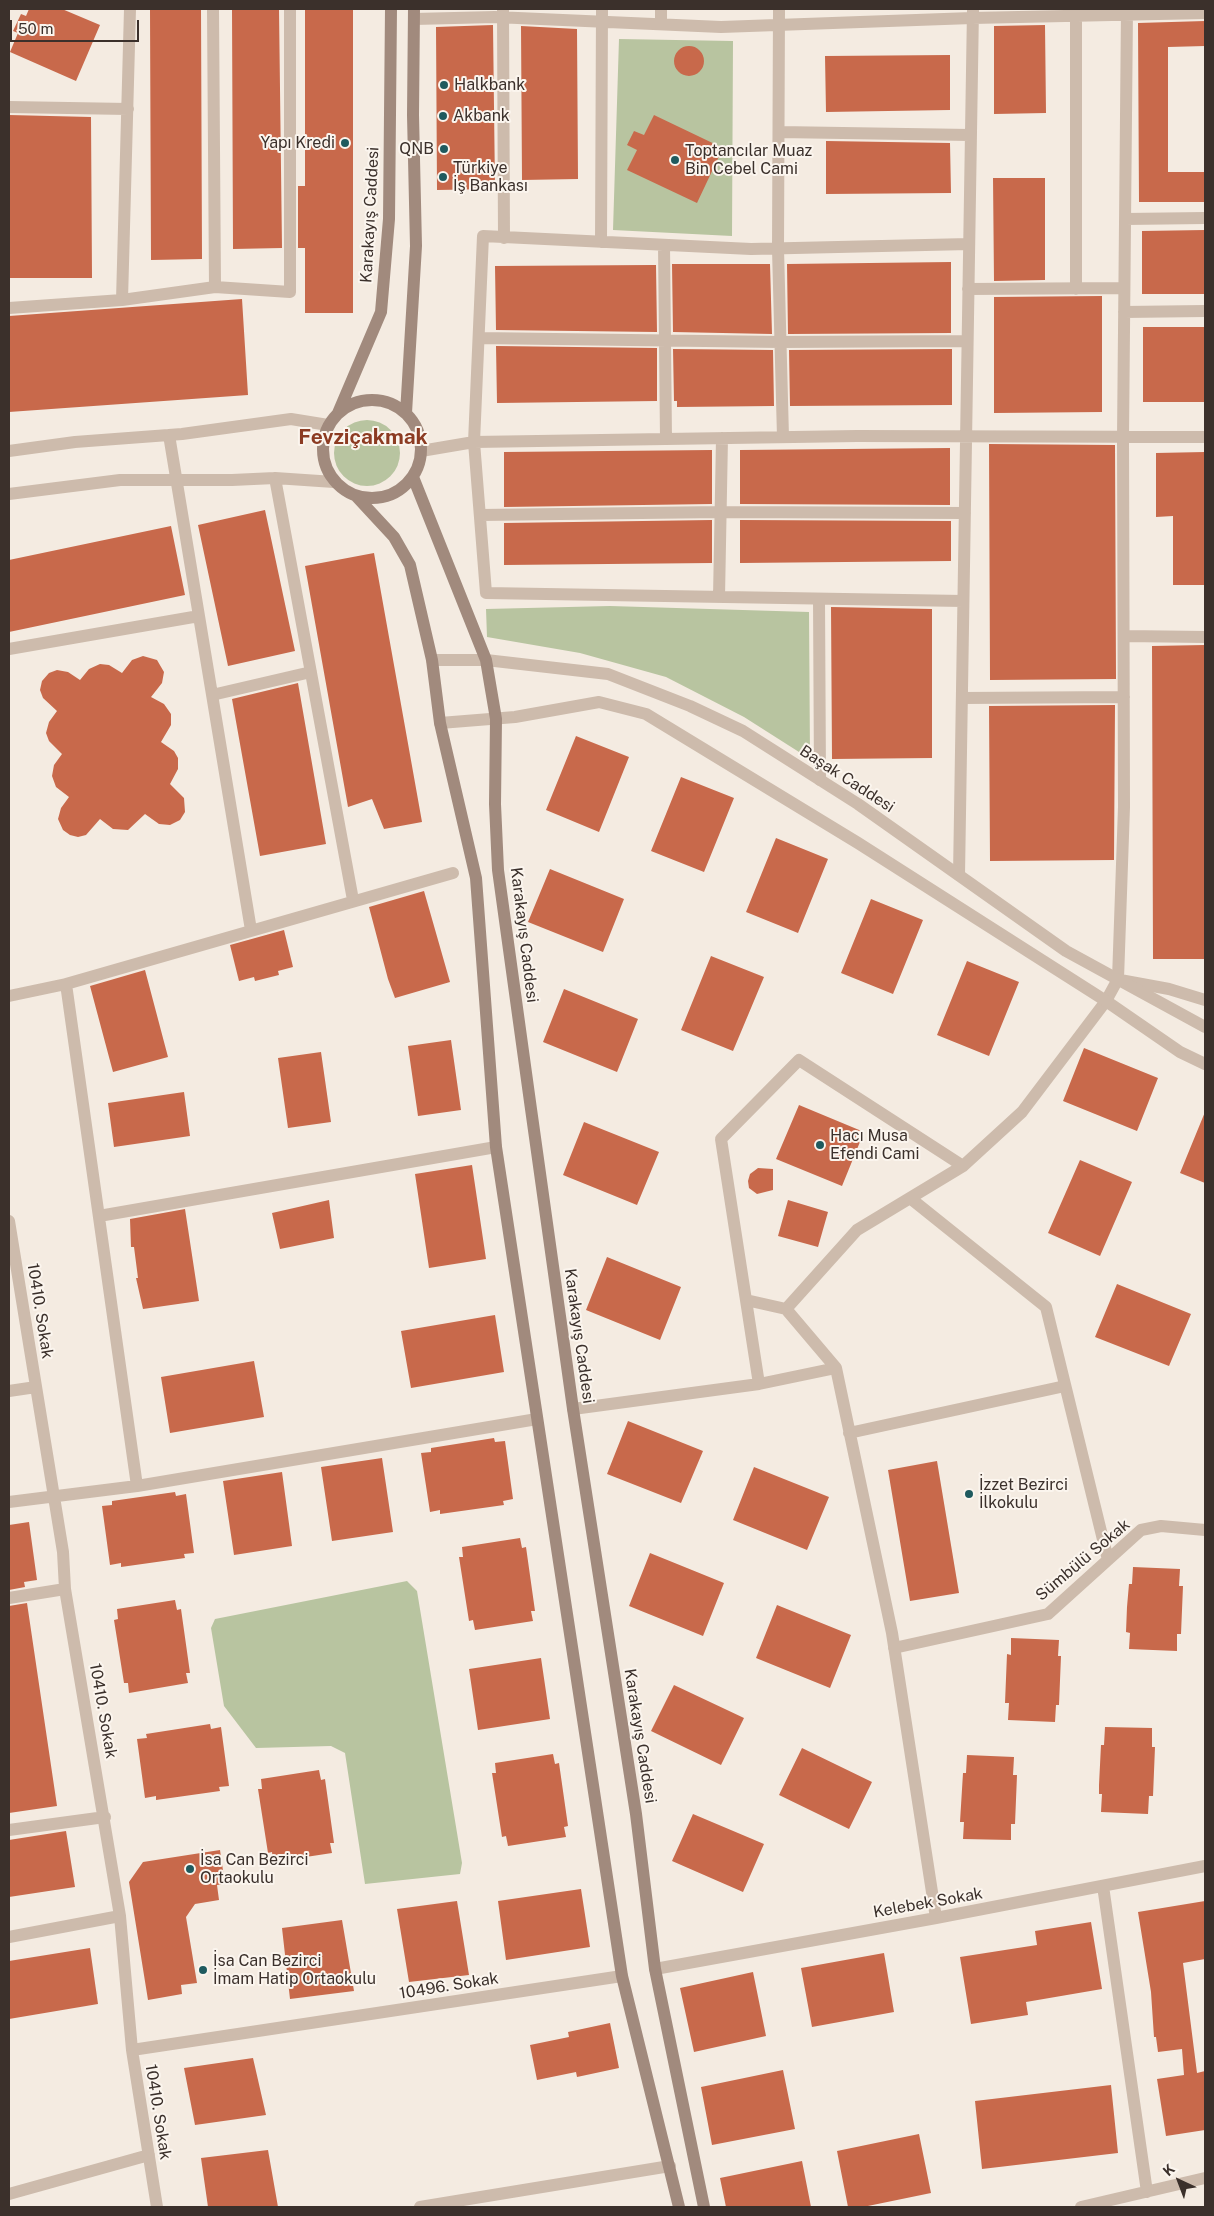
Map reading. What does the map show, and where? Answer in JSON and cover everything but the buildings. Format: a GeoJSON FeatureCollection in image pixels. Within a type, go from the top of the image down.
{"type":"FeatureCollection","features":[{"type":"Feature","properties":{"kind":"main road","name":"Karakayış Caddesi"},"geometry":{"type":"LineString","coordinates":[[338,413],[381,312],[389,219],[391,9]]}},
{"type":"Feature","properties":{"kind":"main road"},"geometry":{"type":"LineString","coordinates":[[406,413],[416,246],[414,14]]}},
{"type":"Feature","properties":{"kind":"main road"},"geometry":{"type":"LineString","coordinates":[[372,400],[394,404],[406,413],[415,424],[420,437],[422,451],[419,465],[412,477],[401,489],[386,497],[370,499],[356,496],[334,482],[326,469],[322,454],[323,439],[328,425],[338,413],[350,404],[372,400]]}},
{"type":"Feature","properties":{"kind":"main road","name":"Karakayış Caddesi"},"geometry":{"type":"LineString","coordinates":[[412,477],[486,660],[496,719],[495,804],[498,870],[573,1409],[636,1814],[655,1969],[704,2207]]}},
{"type":"Feature","properties":{"kind":"main road"},"geometry":{"type":"LineString","coordinates":[[356,496],[394,537],[410,565],[432,660],[440,723],[476,878],[496,1147],[622,1976],[679,2207]]}},
{"type":"Feature","properties":{"kind":"street"},"geometry":{"type":"LineString","coordinates":[[122,300],[130,9]]}},
{"type":"Feature","properties":{"kind":"street"},"geometry":{"type":"LineString","coordinates":[[213,9],[215,287]]}},
{"type":"Feature","properties":{"kind":"street"},"geometry":{"type":"LineString","coordinates":[[9,308],[122,300],[215,287],[290,292],[290,9]]}},
{"type":"Feature","properties":{"kind":"street"},"geometry":{"type":"LineString","coordinates":[[661,9],[661,24]]}},
{"type":"Feature","properties":{"kind":"street"},"geometry":{"type":"LineString","coordinates":[[779,9],[778,248],[783,437]]}},
{"type":"Feature","properties":{"kind":"street"},"geometry":{"type":"LineString","coordinates":[[414,14],[602,15],[661,24],[722,27],[972,13],[1076,16],[1127,12],[1205,13]]}},
{"type":"Feature","properties":{"kind":"street"},"geometry":{"type":"LineString","coordinates":[[786,1308],[857,1230],[963,1166],[1022,1112],[1106,1000],[1118,979],[1124,807],[1123,437],[1127,12]]}},
{"type":"Feature","properties":{"kind":"street"},"geometry":{"type":"LineString","coordinates":[[503,13],[504,238]]}},
{"type":"Feature","properties":{"kind":"street"},"geometry":{"type":"LineString","coordinates":[[959,875],[972,13]]}},
{"type":"Feature","properties":{"kind":"street"},"geometry":{"type":"LineString","coordinates":[[600,242],[602,15]]}},
{"type":"Feature","properties":{"kind":"street"},"geometry":{"type":"LineString","coordinates":[[1076,16],[1076,289]]}},
{"type":"Feature","properties":{"kind":"street"},"geometry":{"type":"LineString","coordinates":[[9,108],[128,109]]}},
{"type":"Feature","properties":{"kind":"street"},"geometry":{"type":"LineString","coordinates":[[779,132],[970,135]]}},
{"type":"Feature","properties":{"kind":"street"},"geometry":{"type":"LineString","coordinates":[[1125,218],[1205,218]]}},
{"type":"Feature","properties":{"kind":"street"},"geometry":{"type":"LineString","coordinates":[[963,601],[486,593],[474,442],[483,236],[664,245],[778,248],[969,244]]}},
{"type":"Feature","properties":{"kind":"street"},"geometry":{"type":"LineString","coordinates":[[664,245],[666,439]]}},
{"type":"Feature","properties":{"kind":"street"},"geometry":{"type":"LineString","coordinates":[[968,289],[1124,288]]}},
{"type":"Feature","properties":{"kind":"street"},"geometry":{"type":"LineString","coordinates":[[1124,312],[1205,311]]}},
{"type":"Feature","properties":{"kind":"street"},"geometry":{"type":"LineString","coordinates":[[479,338],[780,342],[967,340]]}},
{"type":"Feature","properties":{"kind":"street"},"geometry":{"type":"LineString","coordinates":[[9,451],[76,442],[169,435],[291,419],[328,425]]}},
{"type":"Feature","properties":{"kind":"street"},"geometry":{"type":"LineString","coordinates":[[169,435],[252,930]]}},
{"type":"Feature","properties":{"kind":"street"},"geometry":{"type":"LineString","coordinates":[[422,451],[474,442],[783,437],[1205,437]]}},
{"type":"Feature","properties":{"kind":"street"},"geometry":{"type":"LineString","coordinates":[[718,597],[722,438]]}},
{"type":"Feature","properties":{"kind":"street"},"geometry":{"type":"LineString","coordinates":[[275,478],[353,900]]}},
{"type":"Feature","properties":{"kind":"street"},"geometry":{"type":"LineString","coordinates":[[9,494],[120,480],[275,478],[334,482]]}},
{"type":"Feature","properties":{"kind":"street"},"geometry":{"type":"LineString","coordinates":[[480,515],[721,512],[965,513]]}},
{"type":"Feature","properties":{"kind":"street"},"geometry":{"type":"LineString","coordinates":[[819,598],[820,780]]}},
{"type":"Feature","properties":{"kind":"street"},"geometry":{"type":"LineString","coordinates":[[9,649],[199,616]]}},
{"type":"Feature","properties":{"kind":"street"},"geometry":{"type":"LineString","coordinates":[[1124,636],[1205,637]]}},
{"type":"Feature","properties":{"kind":"street","name":"Başak Caddesi"},"geometry":{"type":"LineString","coordinates":[[432,660],[486,660],[608,674],[690,706],[743,731],[820,780],[1066,951],[1205,1027]]}},
{"type":"Feature","properties":{"kind":"street"},"geometry":{"type":"LineString","coordinates":[[212,695],[311,672]]}},
{"type":"Feature","properties":{"kind":"street"},"geometry":{"type":"LineString","coordinates":[[962,698],[1124,697]]}},
{"type":"Feature","properties":{"kind":"street"},"geometry":{"type":"LineString","coordinates":[[440,723],[496,719],[599,702],[646,714],[850,838],[1106,1000],[1180,1052],[1205,1064]]}},
{"type":"Feature","properties":{"kind":"street"},"geometry":{"type":"LineString","coordinates":[[9,996],[66,984],[353,900],[453,873]]}},
{"type":"Feature","properties":{"kind":"street"},"geometry":{"type":"LineString","coordinates":[[1118,979],[1169,989],[1205,1000]]}},
{"type":"Feature","properties":{"kind":"street"},"geometry":{"type":"LineString","coordinates":[[66,984],[137,1486]]}},
{"type":"Feature","properties":{"kind":"street"},"geometry":{"type":"LineString","coordinates":[[759,1384],[721,1139],[799,1060],[963,1166]]}},
{"type":"Feature","properties":{"kind":"street"},"geometry":{"type":"LineString","coordinates":[[99,1216],[496,1147]]}},
{"type":"Feature","properties":{"kind":"street"},"geometry":{"type":"LineString","coordinates":[[910,1198],[1046,1307],[1108,1560]]}},
{"type":"Feature","properties":{"kind":"street","name":"10410. Sokak"},"geometry":{"type":"LineString","coordinates":[[9,1221],[12,1264],[36,1387],[63,1552],[65,1589],[105,1817],[120,1916],[132,2050],[157,2207]]}},
{"type":"Feature","properties":{"kind":"street"},"geometry":{"type":"LineString","coordinates":[[746,1300],[786,1308],[836,1368],[894,1648],[936,1918]]}},
{"type":"Feature","properties":{"kind":"street"},"geometry":{"type":"LineString","coordinates":[[573,1409],[759,1384],[836,1368]]}},
{"type":"Feature","properties":{"kind":"street"},"geometry":{"type":"LineString","coordinates":[[850,1433],[1065,1386]]}},
{"type":"Feature","properties":{"kind":"street"},"geometry":{"type":"LineString","coordinates":[[9,1391],[36,1387]]}},
{"type":"Feature","properties":{"kind":"street"},"geometry":{"type":"LineString","coordinates":[[9,1502],[137,1486],[537,1419]]}},
{"type":"Feature","properties":{"kind":"street","name":"Sümbülü Sokak"},"geometry":{"type":"LineString","coordinates":[[894,1648],[1048,1614],[1141,1530],[1161,1526],[1205,1530]]}},
{"type":"Feature","properties":{"kind":"street"},"geometry":{"type":"LineString","coordinates":[[9,1598],[65,1589]]}},
{"type":"Feature","properties":{"kind":"street"},"geometry":{"type":"LineString","coordinates":[[9,1830],[105,1817]]}},
{"type":"Feature","properties":{"kind":"street","name":"Kelebek Sokak"},"geometry":{"type":"LineString","coordinates":[[655,1969],[936,1918],[1205,1866]]}},
{"type":"Feature","properties":{"kind":"street"},"geometry":{"type":"LineString","coordinates":[[1103,1886],[1147,2192]]}},
{"type":"Feature","properties":{"kind":"street"},"geometry":{"type":"LineString","coordinates":[[9,1937],[120,1916]]}},
{"type":"Feature","properties":{"kind":"street","name":"10496. Sokak"},"geometry":{"type":"LineString","coordinates":[[132,2050],[622,1976]]}},
{"type":"Feature","properties":{"kind":"street"},"geometry":{"type":"LineString","coordinates":[[9,2194],[149,2155]]}},
{"type":"Feature","properties":{"kind":"street"},"geometry":{"type":"LineString","coordinates":[[420,2207],[490,2202],[670,2166]]}},
{"type":"Feature","properties":{"kind":"street"},"geometry":{"type":"LineString","coordinates":[[1081,2207],[1205,2178]]}},
{"type":"Feature","properties":{"kind":"green space"},"geometry":{"type":"Polygon","coordinates":[[[619,39],[733,41],[732,236],[613,230],[619,39]]]}},
{"type":"Feature","properties":{"kind":"green space"},"geometry":{"type":"Polygon","coordinates":[[[360,420],[374,420],[386,425],[395,434],[400,446],[398,466],[391,477],[374,486],[360,486],[348,481],[339,472],[334,460],[334,446],[339,434],[348,425],[360,420]]]}},
{"type":"Feature","properties":{"kind":"green space"},"geometry":{"type":"Polygon","coordinates":[[[610,606],[809,612],[810,759],[744,717],[666,677],[580,653],[487,637],[486,609],[610,606]]]}},
{"type":"Feature","properties":{"kind":"green space"},"geometry":{"type":"Polygon","coordinates":[[[407,1581],[417,1591],[462,1863],[460,1874],[365,1884],[345,1753],[331,1746],[256,1748],[224,1706],[211,1628],[215,1619],[407,1581]]]}},
{"type":"Feature","properties":{"kind":"place","name":"Halkbank"},"geometry":{"type":"Point","coordinates":[444,85]}},
{"type":"Feature","properties":{"kind":"place","name":"Akbank"},"geometry":{"type":"Point","coordinates":[443,116]}},
{"type":"Feature","properties":{"kind":"place","name":"Yapı Kredi"},"geometry":{"type":"Point","coordinates":[345,143]}},
{"type":"Feature","properties":{"kind":"place","name":"QNB"},"geometry":{"type":"Point","coordinates":[444,149]}},
{"type":"Feature","properties":{"kind":"place","name":"Toptancılar Muaz Bin Cebel Cami"},"geometry":{"type":"Point","coordinates":[675,160]}},
{"type":"Feature","properties":{"kind":"place","name":"Türkiye İş Bankası"},"geometry":{"type":"Point","coordinates":[443,177]}},
{"type":"Feature","properties":{"kind":"place","name":"Hacı Musa Efendi Cami"},"geometry":{"type":"Point","coordinates":[820,1145]}},
{"type":"Feature","properties":{"kind":"place","name":"İzzet Bezirci İlkokulu"},"geometry":{"type":"Point","coordinates":[969,1494]}},
{"type":"Feature","properties":{"kind":"place","name":"İsa Can Bezirci Ortaokulu"},"geometry":{"type":"Point","coordinates":[190,1869]}},
{"type":"Feature","properties":{"kind":"place","name":"İsa Can Bezirci İmam Hatip Ortaokulu"},"geometry":{"type":"Point","coordinates":[203,1970]}},
{"type":"Feature","properties":{"kind":"district","name":"Fevziçakmak"},"geometry":{"type":"Point","coordinates":[363,438]}}]}
